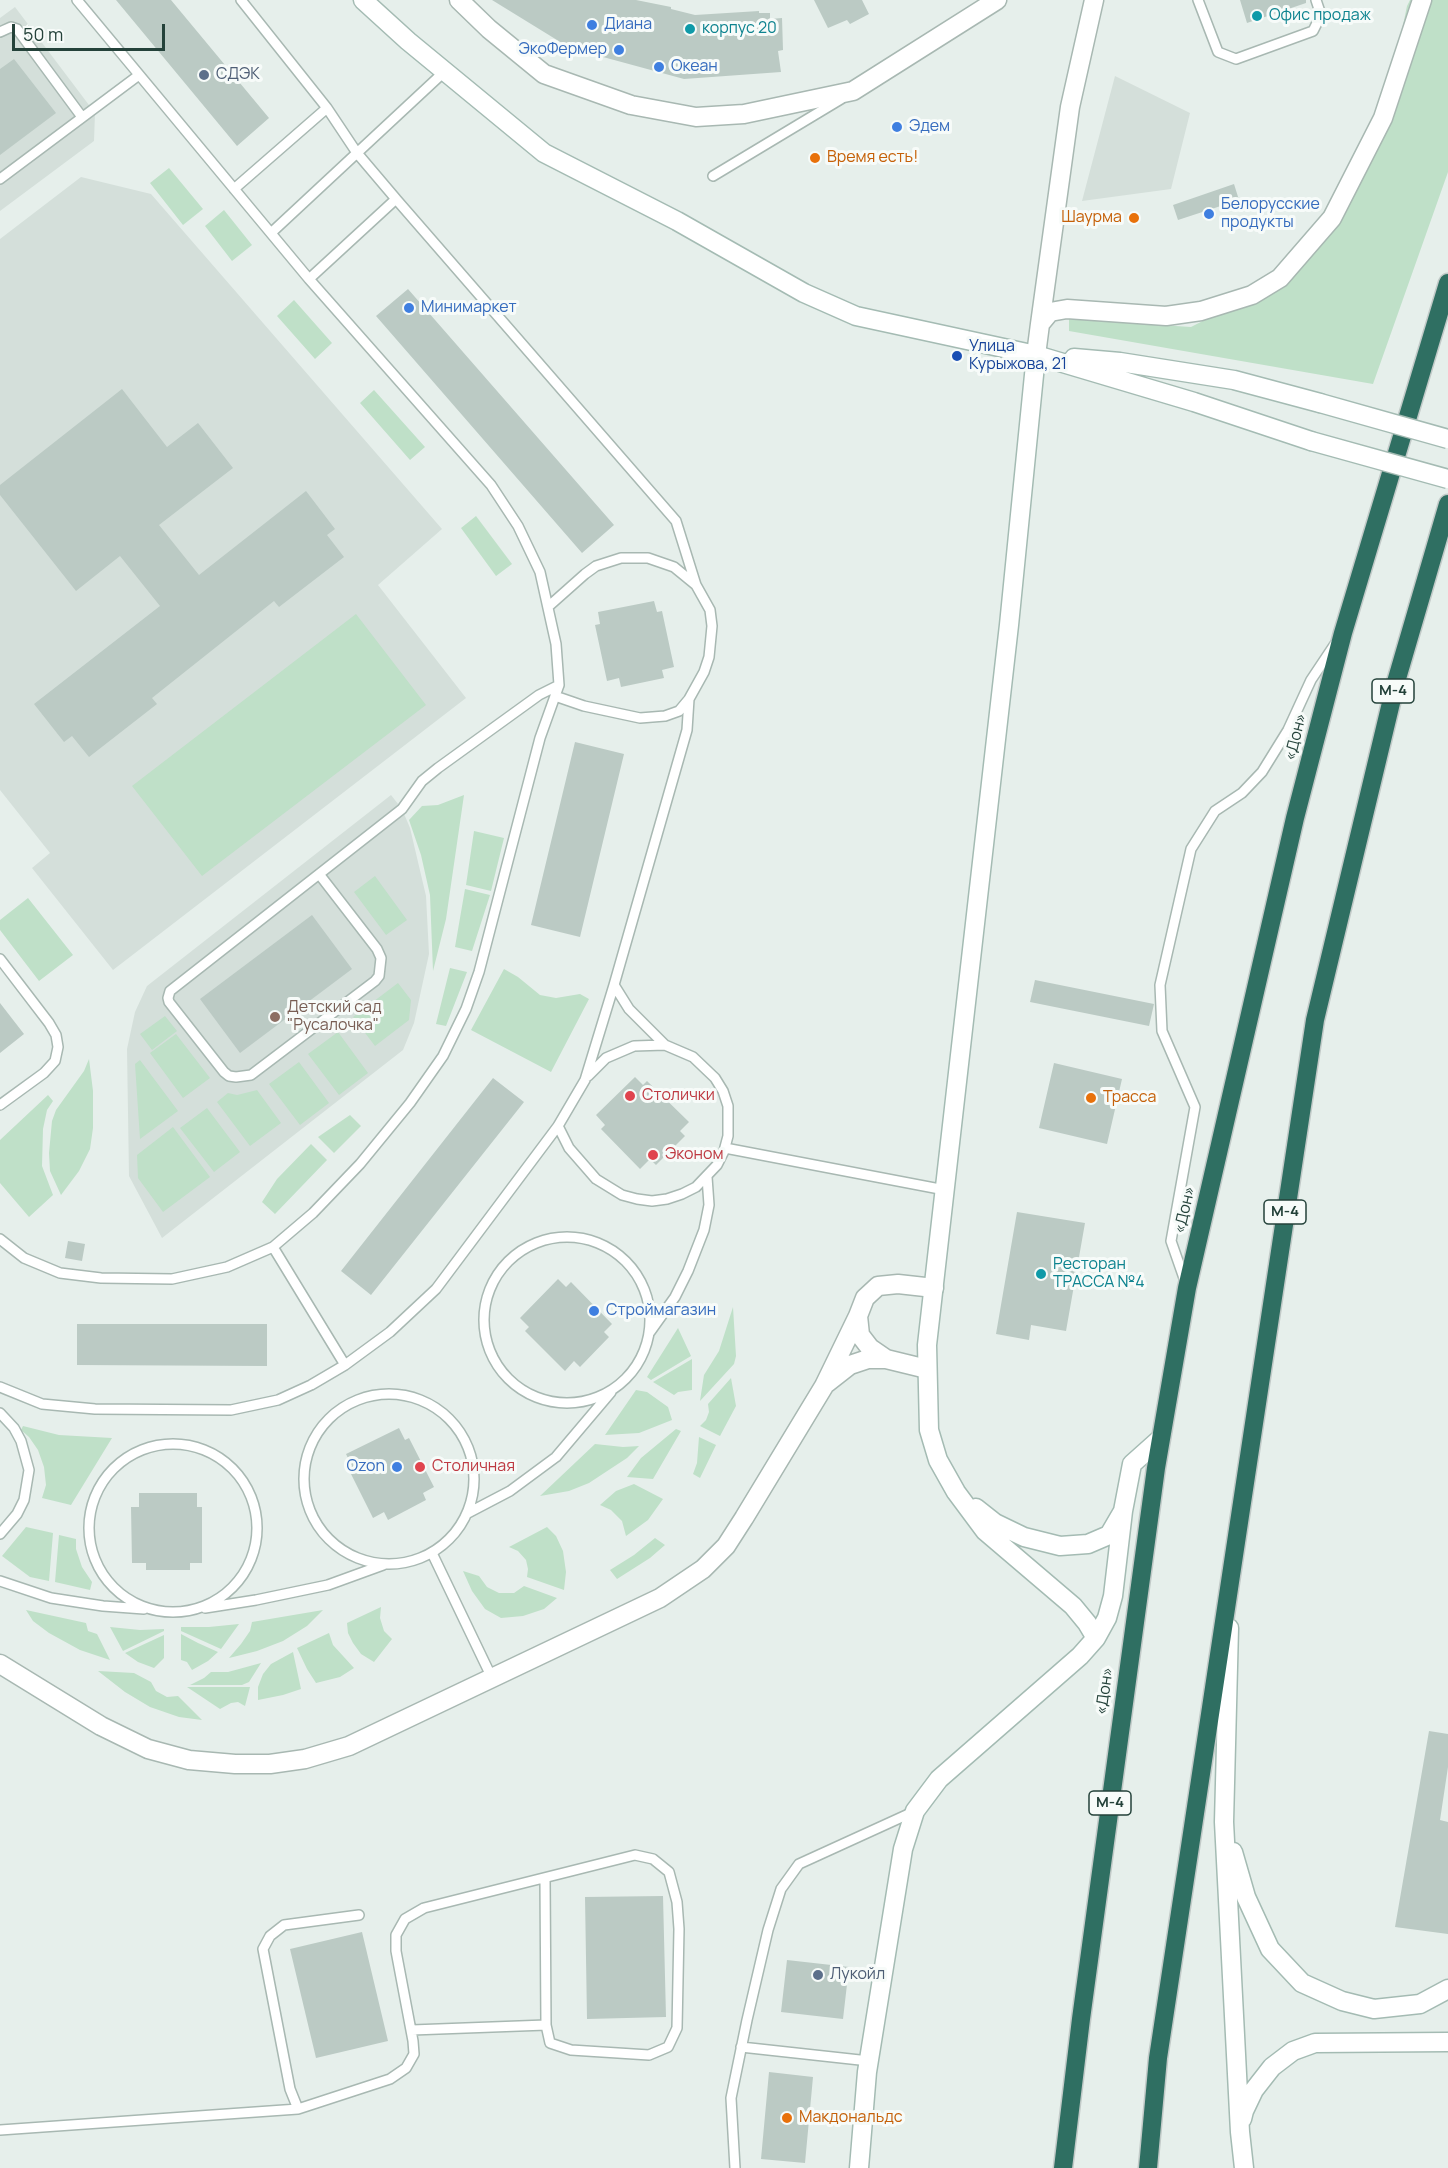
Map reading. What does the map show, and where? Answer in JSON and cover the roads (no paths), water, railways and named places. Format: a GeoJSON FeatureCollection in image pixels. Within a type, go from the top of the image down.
{"type":"FeatureCollection","features":[{"type":"Feature","properties":{"kind":"highway","name":"«Дон»"},"geometry":{"type":"LineString","coordinates":[[1063,2168],[1160,1439],[1187,1288],[1295,818],[1343,633],[1448,283]]}},
{"type":"Feature","properties":{"kind":"highway","name":"М-4"},"geometry":{"type":"LineString","coordinates":[[1148,2168],[1158,2058],[1315,1020],[1396,682],[1448,504]]}},
{"type":"Feature","properties":{"kind":"street"},"geometry":{"type":"LineString","coordinates":[[363,0],[444,72],[544,153],[677,221],[804,293],[856,316],[1036,355],[1194,402],[1311,441],[1448,479]]}},
{"type":"Feature","properties":{"kind":"street"},"geometry":{"type":"LineString","coordinates":[[459,0],[489,30],[544,74],[631,105],[696,117],[744,114],[853,91],[997,0]]}},
{"type":"Feature","properties":{"kind":"street"},"geometry":{"type":"LineString","coordinates":[[1094,0],[1070,107],[1036,355],[1009,625],[927,1345],[927,1369],[929,1430],[938,1460],[956,1492],[985,1531],[1073,1606],[1088,1623],[1096,1638]]}},
{"type":"Feature","properties":{"kind":"street"},"geometry":{"type":"LineString","coordinates":[[1040,324],[1050,312],[1067,309],[1166,316],[1201,311],[1252,295],[1280,278],[1332,218],[1383,118],[1422,0]]}},
{"type":"Feature","properties":{"kind":"street"},"geometry":{"type":"LineString","coordinates":[[1036,355],[1120,362],[1234,380],[1448,439]]}},
{"type":"Feature","properties":{"kind":"street"},"geometry":{"type":"LineString","coordinates":[[0,1664],[100,1726],[148,1749],[189,1760],[270,1764],[305,1759],[349,1746],[660,1598],[703,1569],[726,1546],[824,1386],[865,1298],[878,1286],[898,1284],[934,1288]]}},
{"type":"Feature","properties":{"kind":"street"},"geometry":{"type":"LineString","coordinates":[[858,1316],[860,1335],[870,1348],[886,1359]]}},
{"type":"Feature","properties":{"kind":"street"},"geometry":{"type":"LineString","coordinates":[[824,1386],[850,1365],[868,1359],[886,1359],[927,1369]]}},
{"type":"Feature","properties":{"kind":"street"},"geometry":{"type":"LineString","coordinates":[[859,2168],[869,2061],[903,1849],[915,1811],[939,1779],[1080,1656],[1096,1638],[1107,1618],[1113,1596],[1123,1511],[1132,1464],[1160,1439]]}},
{"type":"Feature","properties":{"kind":"street"},"geometry":{"type":"LineString","coordinates":[[956,1492],[995,1523],[1024,1537],[1060,1546],[1088,1544],[1109,1535],[1123,1511]]}},
{"type":"Feature","properties":{"kind":"street"},"geometry":{"type":"LineString","coordinates":[[1231,1568],[1224,1822],[1240,2132],[1244,2168]]}},
{"type":"Feature","properties":{"kind":"street"},"geometry":{"type":"LineString","coordinates":[[1224,1822],[1246,1897],[1270,1949],[1302,1983],[1342,2001],[1374,2009],[1420,2004],[1448,1989]]}},
{"type":"Feature","properties":{"kind":"street"},"geometry":{"type":"LineString","coordinates":[[1240,2132],[1244,2111],[1254,2090],[1272,2067],[1293,2051],[1316,2043],[1448,2042]]}},
{"type":"Feature","properties":{"kind":"lane"},"geometry":{"type":"LineString","coordinates":[[0,1239],[24,1258],[60,1273],[102,1278],[172,1280],[227,1267],[273,1246],[314,1213],[360,1164],[410,1103],[443,1056],[466,1009],[478,972],[540,738],[559,685],[556,644],[540,572],[518,526],[491,485],[309,279],[77,0]]}},
{"type":"Feature","properties":{"kind":"lane"},"geometry":{"type":"LineString","coordinates":[[241,0],[327,108],[357,153],[396,200],[676,521],[696,585],[710,610],[711,641],[704,672],[689,699],[679,711],[665,716],[640,718],[594,709],[555,696]]}},
{"type":"Feature","properties":{"kind":"lane"},"geometry":{"type":"LineString","coordinates":[[1198,0],[1218,52],[1236,59],[1313,31],[1321,15],[1316,0]]}},
{"type":"Feature","properties":{"kind":"lane"},"geometry":{"type":"LineString","coordinates":[[0,32],[11,27],[16,30],[82,117]]}},
{"type":"Feature","properties":{"kind":"lane"},"geometry":{"type":"LineString","coordinates":[[271,233],[444,72]]}},
{"type":"Feature","properties":{"kind":"lane"},"geometry":{"type":"LineString","coordinates":[[0,178],[139,75]]}},
{"type":"Feature","properties":{"kind":"lane"},"geometry":{"type":"LineString","coordinates":[[714,176],[853,91]]}},
{"type":"Feature","properties":{"kind":"lane"},"geometry":{"type":"LineString","coordinates":[[234,189],[327,108]]}},
{"type":"Feature","properties":{"kind":"lane"},"geometry":{"type":"LineString","coordinates":[[309,279],[396,200]]}},
{"type":"Feature","properties":{"kind":"lane"},"geometry":{"type":"LineString","coordinates":[[549,606],[590,570],[608,561],[621,558],[648,558],[662,561],[675,567],[696,585]]}},
{"type":"Feature","properties":{"kind":"lane"},"geometry":{"type":"LineString","coordinates":[[1187,1288],[1171,1241],[1195,1107],[1162,1031],[1160,985],[1191,849],[1215,811],[1242,793],[1262,772],[1288,730],[1311,680],[1343,633]]}},
{"type":"Feature","properties":{"kind":"lane"},"geometry":{"type":"LineString","coordinates":[[319,874],[377,949],[381,958],[379,976],[251,1075],[229,1076],[169,1002],[168,994],[319,874],[402,809],[422,781],[438,768],[539,695],[559,685]]}},
{"type":"Feature","properties":{"kind":"lane"},"geometry":{"type":"LineString","coordinates":[[585,1080],[687,730],[689,699]]}},
{"type":"Feature","properties":{"kind":"lane"},"geometry":{"type":"LineString","coordinates":[[0,959],[49,1023],[56,1035],[58,1047],[55,1061],[44,1073],[0,1105]]}},
{"type":"Feature","properties":{"kind":"lane"},"geometry":{"type":"LineString","coordinates":[[614,985],[629,1009],[665,1045]]}},
{"type":"Feature","properties":{"kind":"lane"},"geometry":{"type":"LineString","coordinates":[[0,1387],[42,1404],[95,1409],[231,1410],[278,1400],[311,1385],[345,1365],[390,1332],[436,1289],[558,1126],[594,1068],[620,1050],[642,1045],[665,1045],[680,1049],[693,1057],[715,1078],[728,1106],[729,1121],[725,1148],[717,1165],[696,1187],[667,1199],[652,1201],[622,1195],[596,1179],[569,1148],[558,1126]]}},
{"type":"Feature","properties":{"kind":"lane"},"geometry":{"type":"LineString","coordinates":[[725,1148],[945,1190]]}},
{"type":"Feature","properties":{"kind":"lane"},"geometry":{"type":"LineString","coordinates":[[649,1334],[675,1297],[704,1230],[709,1205],[707,1177]]}},
{"type":"Feature","properties":{"kind":"lane"},"geometry":{"type":"LineString","coordinates":[[468,1513],[510,1491],[556,1457],[637,1365],[645,1350],[649,1334],[648,1302],[635,1272],[625,1260],[597,1242],[573,1237],[549,1239],[519,1252],[497,1275],[489,1290],[485,1305],[484,1330],[490,1353],[499,1367],[509,1380],[536,1397],[552,1402],[585,1401],[615,1388]]}},
{"type":"Feature","properties":{"kind":"lane"},"geometry":{"type":"LineString","coordinates":[[273,1246],[345,1365]]}},
{"type":"Feature","properties":{"kind":"lane"},"geometry":{"type":"LineString","coordinates":[[372,1395],[405,1395],[428,1404],[449,1418],[460,1430],[473,1462],[474,1487],[468,1513],[460,1528],[432,1553],[402,1564],[384,1564],[359,1559],[336,1546],[314,1520],[307,1504],[304,1488],[306,1458],[320,1429],[342,1408],[372,1395]]}},
{"type":"Feature","properties":{"kind":"lane"},"geometry":{"type":"LineString","coordinates":[[0,1413],[14,1428],[21,1441],[29,1470],[24,1500],[17,1514],[0,1534]]}},
{"type":"Feature","properties":{"kind":"lane"},"geometry":{"type":"LineString","coordinates":[[155,1610],[125,1597],[102,1573],[94,1559],[90,1543],[90,1510],[104,1480],[127,1458],[158,1445],[174,1444],[206,1451],[233,1469],[243,1482],[250,1497],[256,1521],[255,1545],[242,1575],[218,1598],[203,1606],[188,1610]]}},
{"type":"Feature","properties":{"kind":"lane"},"geometry":{"type":"LineString","coordinates":[[432,1553],[492,1678]]}},
{"type":"Feature","properties":{"kind":"lane"},"geometry":{"type":"LineString","coordinates":[[0,1581],[51,1598],[103,1606],[171,1611],[256,1600],[328,1585],[384,1564]]}},
{"type":"Feature","properties":{"kind":"lane"},"geometry":{"type":"LineString","coordinates":[[735,2168],[731,2098],[768,1930],[781,1889],[799,1864],[915,1811]]}},
{"type":"Feature","properties":{"kind":"lane"},"geometry":{"type":"LineString","coordinates":[[0,2130],[298,2109],[390,2079],[406,2068],[414,2054],[412,2030],[396,1951],[396,1935],[405,1919],[423,1908],[636,1855],[653,1859],[669,1872],[677,1902],[679,1929],[677,2028],[669,2047],[649,2055],[571,2050],[550,2043],[546,2025],[544,1878]]}},
{"type":"Feature","properties":{"kind":"lane"},"geometry":{"type":"LineString","coordinates":[[298,2109],[290,2090],[263,1949],[270,1936],[284,1925],[359,1915]]}},
{"type":"Feature","properties":{"kind":"lane"},"geometry":{"type":"LineString","coordinates":[[412,2030],[546,2025]]}},
{"type":"Feature","properties":{"kind":"lane"},"geometry":{"type":"LineString","coordinates":[[741,2047],[869,2061]]}},
{"type":"Feature","properties":{"kind":"place","name":"Офис продаж"},"geometry":{"type":"Point","coordinates":[1257,16]}},
{"type":"Feature","properties":{"kind":"place","name":"Диана"},"geometry":{"type":"Point","coordinates":[592,25]}},
{"type":"Feature","properties":{"kind":"place","name":"корпус 20"},"geometry":{"type":"Point","coordinates":[690,29]}},
{"type":"Feature","properties":{"kind":"place","name":"ЭкоФермер"},"geometry":{"type":"Point","coordinates":[619,50]}},
{"type":"Feature","properties":{"kind":"place","name":"Океан"},"geometry":{"type":"Point","coordinates":[659,67]}},
{"type":"Feature","properties":{"kind":"place","name":"СДЭК"},"geometry":{"type":"Point","coordinates":[204,75]}},
{"type":"Feature","properties":{"kind":"place","name":"Эдем"},"geometry":{"type":"Point","coordinates":[897,127]}},
{"type":"Feature","properties":{"kind":"place","name":"Время есть!"},"geometry":{"type":"Point","coordinates":[815,158]}},
{"type":"Feature","properties":{"kind":"place","name":"Белорусские продукты"},"geometry":{"type":"Point","coordinates":[1209,214]}},
{"type":"Feature","properties":{"kind":"place","name":"Шаурма"},"geometry":{"type":"Point","coordinates":[1134,218]}},
{"type":"Feature","properties":{"kind":"place","name":"Минимаркет"},"geometry":{"type":"Point","coordinates":[409,308]}},
{"type":"Feature","properties":{"kind":"place","name":"Улица Курыжова, 21"},"geometry":{"type":"Point","coordinates":[957,356]}},
{"type":"Feature","properties":{"kind":"place","name":"Детский сад \"Русалочка\""},"geometry":{"type":"Point","coordinates":[275,1017]}},
{"type":"Feature","properties":{"kind":"place","name":"Столички"},"geometry":{"type":"Point","coordinates":[630,1096]}},
{"type":"Feature","properties":{"kind":"place","name":"Трасса"},"geometry":{"type":"Point","coordinates":[1091,1098]}},
{"type":"Feature","properties":{"kind":"place","name":"Эконом"},"geometry":{"type":"Point","coordinates":[653,1155]}},
{"type":"Feature","properties":{"kind":"place","name":"Ресторан ТРАССА №4"},"geometry":{"type":"Point","coordinates":[1041,1274]}},
{"type":"Feature","properties":{"kind":"place","name":"Строймагазин"},"geometry":{"type":"Point","coordinates":[594,1311]}},
{"type":"Feature","properties":{"kind":"place","name":"Ozon"},"geometry":{"type":"Point","coordinates":[397,1467]}},
{"type":"Feature","properties":{"kind":"place","name":"Столичная"},"geometry":{"type":"Point","coordinates":[420,1467]}},
{"type":"Feature","properties":{"kind":"place","name":"Лукойл"},"geometry":{"type":"Point","coordinates":[818,1975]}},
{"type":"Feature","properties":{"kind":"place","name":"Макдональдс"},"geometry":{"type":"Point","coordinates":[787,2118]}}]}
